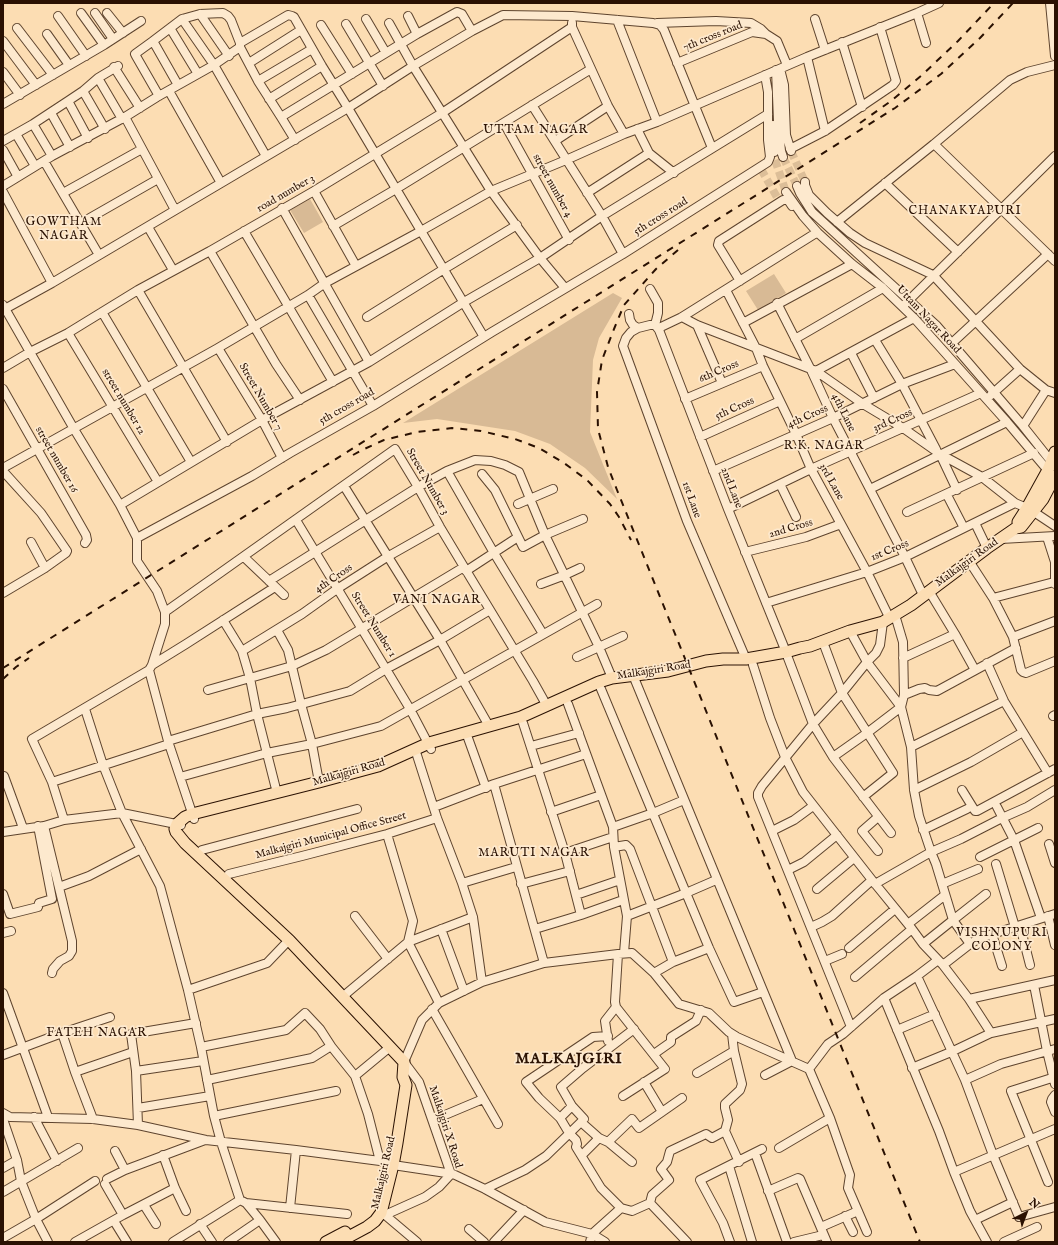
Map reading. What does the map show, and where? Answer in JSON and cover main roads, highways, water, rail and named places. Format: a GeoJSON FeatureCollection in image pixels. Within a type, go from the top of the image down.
{"type":"FeatureCollection","features":[{"type":"Feature","properties":{"kind":"main road","name":"Malkajgiri Road"},"geometry":{"type":"LineString","coordinates":[[430,746],[468,738],[523,723],[602,689],[635,680],[669,678],[707,667],[750,662],[787,655],[800,648],[823,642],[850,631],[889,619],[911,605],[969,560],[1001,540],[1016,528],[1022,527],[1031,510],[1043,499],[1053,469]]}},
{"type":"Feature","properties":{"kind":"main road","name":"Malkajgiri Road"},"geometry":{"type":"LineString","coordinates":[[193,816],[277,793],[301,790],[319,782],[378,766],[430,746],[521,717],[599,682],[612,678],[668,671],[706,661],[723,659],[750,662]]}},
{"type":"Feature","properties":{"kind":"main road","name":"Malkajgiri Road"},"geometry":{"type":"LineString","coordinates":[[180,825],[185,817],[380,773],[416,752]]}},
{"type":"Feature","properties":{"kind":"main road"},"geometry":{"type":"LineString","coordinates":[[180,825],[182,833],[186,837],[229,874],[347,993],[367,1022],[345,1001],[288,940],[185,843],[175,829],[180,825]]}},
{"type":"Feature","properties":{"kind":"main road","name":"Malkajgiri Road"},"geometry":{"type":"LineString","coordinates":[[339,1242],[367,1227],[375,1221],[381,1213],[387,1163],[398,1106],[400,1083],[403,1077],[404,1062],[367,1022]]}},
{"type":"Feature","properties":{"kind":"main road","name":"Malkajgiri Road"},"geometry":{"type":"LineString","coordinates":[[326,1242],[381,1213]]}},
{"type":"Feature","properties":{"kind":"tunnel"},"geometry":{"type":"LineString","coordinates":[[791,151],[805,182]]}},
{"type":"Feature","properties":{"kind":"tunnel"},"geometry":{"type":"LineString","coordinates":[[783,157],[797,186]]}},
{"type":"Feature","properties":{"kind":"tunnel"},"geometry":{"type":"LineString","coordinates":[[775,160],[786,192]]}},
{"type":"Feature","properties":{"kind":"tunnel"},"geometry":{"type":"LineString","coordinates":[[761,169],[778,199]]}},
{"type":"Feature","properties":{"kind":"railway"},"geometry":{"type":"LineString","coordinates":[[860,123],[891,101],[922,75],[958,41],[994,3]]}},
{"type":"Feature","properties":{"kind":"railway"},"geometry":{"type":"LineString","coordinates":[[3,668],[895,108],[941,74],[980,38],[1013,3]]}},
{"type":"Feature","properties":{"kind":"railway"},"geometry":{"type":"LineString","coordinates":[[678,250],[656,269],[624,305],[602,360],[597,392],[598,429],[608,467],[617,490],[920,1242]]}},
{"type":"Feature","properties":{"kind":"railway"},"geometry":{"type":"LineString","coordinates":[[353,455],[384,440],[417,432],[452,428],[481,431],[515,439],[539,448],[564,463],[587,480],[610,504],[619,517],[631,540]]}},
{"type":"Feature","properties":{"kind":"railway"},"geometry":{"type":"LineString","coordinates":[[3,679],[29,658]]}},
{"type":"Feature","properties":{"kind":"district","name":"UTTAM NAGAR"},"geometry":{"type":"Point","coordinates":[536,131]}},
{"type":"Feature","properties":{"kind":"district","name":"CHANAKYAPURI"},"geometry":{"type":"Point","coordinates":[965,212]}},
{"type":"Feature","properties":{"kind":"district","name":"GOWTHAM NAGAR"},"geometry":{"type":"Point","coordinates":[64,230]}},
{"type":"Feature","properties":{"kind":"district","name":"R.K. NAGAR"},"geometry":{"type":"Point","coordinates":[824,447]}},
{"type":"Feature","properties":{"kind":"district","name":"VANI NAGAR"},"geometry":{"type":"Point","coordinates":[437,601]}},
{"type":"Feature","properties":{"kind":"district","name":"MARUTI NAGAR"},"geometry":{"type":"Point","coordinates":[534,854]}},
{"type":"Feature","properties":{"kind":"district","name":"VISHNUPURI COLONY"},"geometry":{"type":"Point","coordinates":[1002,941]}},
{"type":"Feature","properties":{"kind":"district","name":"FATEH NAGAR"},"geometry":{"type":"Point","coordinates":[97,1034]}},
{"type":"Feature","properties":{"kind":"district","name":"MALKAJGIRI"},"geometry":{"type":"Point","coordinates":[569,1060]}}]}
